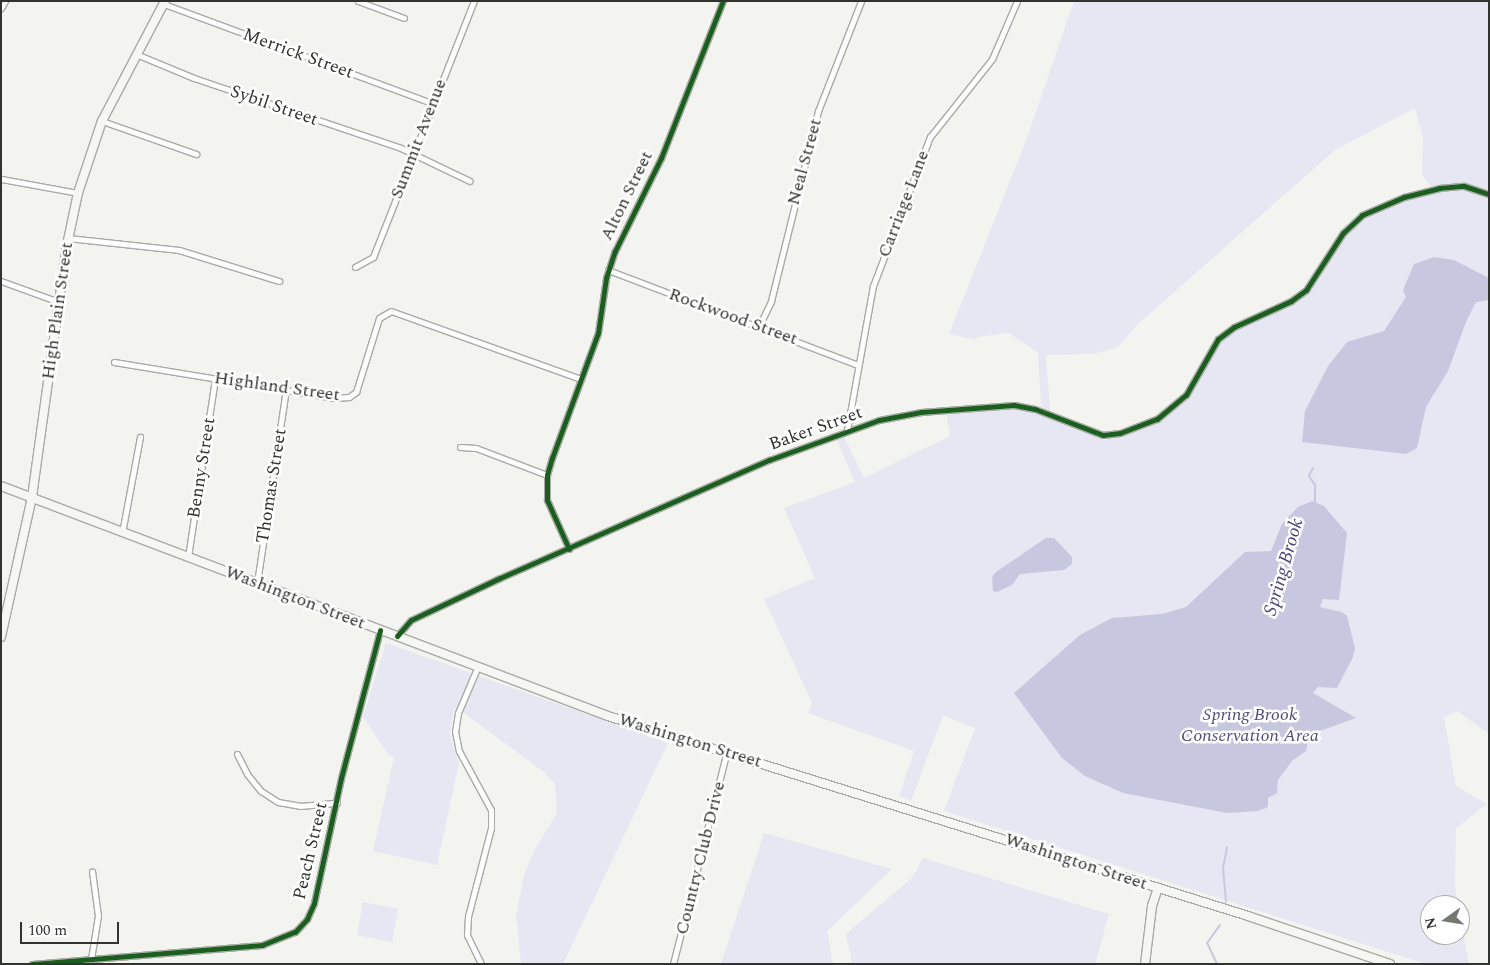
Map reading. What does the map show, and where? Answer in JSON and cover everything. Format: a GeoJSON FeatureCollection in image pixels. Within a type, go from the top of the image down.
{"type":"FeatureCollection","features":[{"type":"Feature","properties":{"kind":"main road","name":"High Plain Street"},"geometry":{"type":"LineString","coordinates":[[1,637],[32,497],[68,238],[78,193],[102,121],[164,3]]}},
{"type":"Feature","properties":{"kind":"main road","name":"Washington Street"},"geometry":{"type":"LineString","coordinates":[[1,486],[608,716],[727,751],[1390,964]]}},
{"type":"Feature","properties":{"kind":"main road"},"geometry":{"type":"LineString","coordinates":[[1145,964],[1152,906],[1158,888]]}},
{"type":"Feature","properties":{"kind":"street"},"geometry":{"type":"LineString","coordinates":[[1,8],[5,1]]}},
{"type":"Feature","properties":{"kind":"street"},"geometry":{"type":"LineString","coordinates":[[358,1],[404,18]]}},
{"type":"Feature","properties":{"kind":"street","name":"Summit Avenue"},"geometry":{"type":"LineString","coordinates":[[356,267],[373,257],[474,1]]}},
{"type":"Feature","properties":{"kind":"street","name":"Alton Street"},"geometry":{"type":"LineString","coordinates":[[569,549],[548,500],[547,475],[598,333],[608,270],[661,158],[723,1]]}},
{"type":"Feature","properties":{"kind":"street","name":"Neal Street"},"geometry":{"type":"LineString","coordinates":[[759,326],[771,301],[818,111],[861,1]]}},
{"type":"Feature","properties":{"kind":"street","name":"Carriage Lane"},"geometry":{"type":"LineString","coordinates":[[847,430],[873,286],[930,136],[992,59],[1017,1]]}},
{"type":"Feature","properties":{"kind":"street","name":"Merrick Street"},"geometry":{"type":"LineString","coordinates":[[164,3],[432,104]]}},
{"type":"Feature","properties":{"kind":"street","name":"Sybil Street"},"geometry":{"type":"LineString","coordinates":[[136,54],[202,81],[413,154],[470,181]]}},
{"type":"Feature","properties":{"kind":"street"},"geometry":{"type":"LineString","coordinates":[[102,121],[196,154]]}},
{"type":"Feature","properties":{"kind":"street"},"geometry":{"type":"LineString","coordinates":[[1,179],[78,193]]}},
{"type":"Feature","properties":{"kind":"street","name":"Baker Street"},"geometry":{"type":"LineString","coordinates":[[397,636],[411,620],[769,460],[847,430],[906,414],[999,405],[1035,409],[1103,435],[1120,433],[1157,419],[1186,395],[1218,339],[1234,327],[1291,301],[1306,290],[1351,223],[1376,208],[1418,193],[1464,186],[1489,194]]}},
{"type":"Feature","properties":{"kind":"street"},"geometry":{"type":"LineString","coordinates":[[68,238],[179,250],[279,281]]}},
{"type":"Feature","properties":{"kind":"street","name":"Rockwood Street"},"geometry":{"type":"LineString","coordinates":[[608,270],[858,365]]}},
{"type":"Feature","properties":{"kind":"street"},"geometry":{"type":"LineString","coordinates":[[1,281],[59,302]]}},
{"type":"Feature","properties":{"kind":"street","name":"Highland Street"},"geometry":{"type":"LineString","coordinates":[[114,362],[336,399],[354,394],[380,318],[392,311],[581,379]]}},
{"type":"Feature","properties":{"kind":"street","name":"Benny Street"},"geometry":{"type":"LineString","coordinates":[[188,557],[215,378]]}},
{"type":"Feature","properties":{"kind":"street","name":"Thomas Street"},"geometry":{"type":"LineString","coordinates":[[257,583],[286,390]]}},
{"type":"Feature","properties":{"kind":"street"},"geometry":{"type":"LineString","coordinates":[[122,533],[140,437]]}},
{"type":"Feature","properties":{"kind":"street"},"geometry":{"type":"LineString","coordinates":[[460,447],[476,448],[547,475]]}},
{"type":"Feature","properties":{"kind":"street","name":"Peach Street"},"geometry":{"type":"LineString","coordinates":[[32,964],[262,945],[295,932],[307,919],[314,903],[380,630]]}},
{"type":"Feature","properties":{"kind":"street"},"geometry":{"type":"LineString","coordinates":[[478,666],[458,713],[455,731],[460,752],[491,810],[491,828],[468,916],[467,935],[481,964]]}},
{"type":"Feature","properties":{"kind":"street","name":"Country Club Drive"},"geometry":{"type":"LineString","coordinates":[[673,964],[727,751]]}},
{"type":"Feature","properties":{"kind":"street"},"geometry":{"type":"LineString","coordinates":[[237,754],[247,774],[261,791],[278,802],[300,806],[337,803]]}},
{"type":"Feature","properties":{"kind":"street"},"geometry":{"type":"LineString","coordinates":[[91,960],[98,916],[92,871]]}},
{"type":"Feature","properties":{"kind":"green space","name":"Spring Brook Conservation Area"},"geometry":{"type":"Polygon","coordinates":[[[1074,1],[1489,1],[1489,734],[1457,711],[1444,717],[1456,786],[1487,804],[1456,828],[1456,895],[1420,895],[1420,945],[1465,945],[1469,964],[1426,964],[944,811],[975,728],[943,715],[911,801],[899,796],[914,751],[808,713],[812,703],[764,599],[815,578],[784,508],[855,482],[836,438],[843,435],[864,478],[950,436],[946,410],[1025,407],[1072,425],[1111,434],[1157,419],[1179,402],[1225,333],[1306,290],[1351,223],[1376,208],[1432,189],[1422,174],[1423,138],[1415,108],[1335,150],[1138,324],[1118,347],[1094,354],[1046,355],[1050,411],[1041,407],[1038,353],[1009,333],[977,337],[976,340],[949,334],[1027,138],[1074,1]]]}},
{"type":"Feature","properties":{"kind":"green space"},"geometry":{"type":"Polygon","coordinates":[[[386,643],[668,743],[563,964],[521,964],[516,916],[524,875],[534,851],[557,813],[555,784],[544,772],[464,713],[454,708],[450,734],[459,763],[437,865],[373,851],[394,757],[389,756],[363,717],[386,643]]]}},
{"type":"Feature","properties":{"kind":"green space"},"geometry":{"type":"Polygon","coordinates":[[[764,833],[892,869],[827,931],[833,964],[721,964],[764,833]]]}},
{"type":"Feature","properties":{"kind":"green space"},"geometry":{"type":"Polygon","coordinates":[[[923,858],[1109,914],[1095,964],[852,964],[846,934],[912,878],[923,858]]]}},
{"type":"Feature","properties":{"kind":"green space"},"geometry":{"type":"Polygon","coordinates":[[[363,902],[398,909],[392,942],[357,935],[363,902]]]}},
{"type":"Feature","properties":{"kind":"water"},"geometry":{"type":"Polygon","coordinates":[[[1434,257],[1454,260],[1489,278],[1489,300],[1476,302],[1466,322],[1448,371],[1426,407],[1417,448],[1406,454],[1302,442],[1305,411],[1328,366],[1347,342],[1384,331],[1406,297],[1403,290],[1414,264],[1434,257]]]}},
{"type":"Feature","properties":{"kind":"water"},"geometry":{"type":"Polygon","coordinates":[[[1312,501],[1324,506],[1347,533],[1339,600],[1323,599],[1320,607],[1342,612],[1347,616],[1355,648],[1353,657],[1337,688],[1318,687],[1313,693],[1356,718],[1309,735],[1306,751],[1292,761],[1278,780],[1277,793],[1268,798],[1268,807],[1258,811],[1227,813],[1123,793],[1085,776],[1062,758],[1014,693],[1080,635],[1112,618],[1162,614],[1186,607],[1245,552],[1271,551],[1282,524],[1298,507],[1312,501]]]}},
{"type":"Feature","properties":{"kind":"water"},"geometry":{"type":"Polygon","coordinates":[[[1046,538],[1054,538],[1072,557],[1072,564],[1064,570],[1020,574],[1012,585],[997,592],[993,591],[992,577],[996,572],[1046,538]]]}},
{"type":"Feature","properties":{"kind":"waterway","name":"Spring Brook"},"geometry":{"type":"LineString","coordinates":[[1313,468],[1309,476],[1315,485],[1315,503]]}},
{"type":"Feature","properties":{"kind":"waterway","name":"Spring Brook"},"geometry":{"type":"LineString","coordinates":[[1226,902],[1223,868],[1227,847]]}},
{"type":"Feature","properties":{"kind":"waterway","name":"Spring Brook"},"geometry":{"type":"LineString","coordinates":[[1217,964],[1207,943],[1220,925]]}},
{"type":"Feature","properties":{"kind":"cycle path"},"geometry":{"type":"LineString","coordinates":[[569,549],[547,500],[547,475],[598,333],[606,278],[615,251],[661,158],[723,1]]}},
{"type":"Feature","properties":{"kind":"cycle path"},"geometry":{"type":"LineString","coordinates":[[397,636],[411,620],[500,578],[769,460],[879,420],[921,412],[1014,405],[1035,409],[1103,435],[1120,433],[1157,419],[1186,395],[1218,339],[1234,327],[1291,301],[1306,290],[1343,233],[1362,215],[1404,197],[1439,188],[1464,186],[1489,194]]}},
{"type":"Feature","properties":{"kind":"cycle path"},"geometry":{"type":"LineString","coordinates":[[32,964],[262,945],[295,932],[307,919],[314,903],[341,778],[380,630]]}}]}
